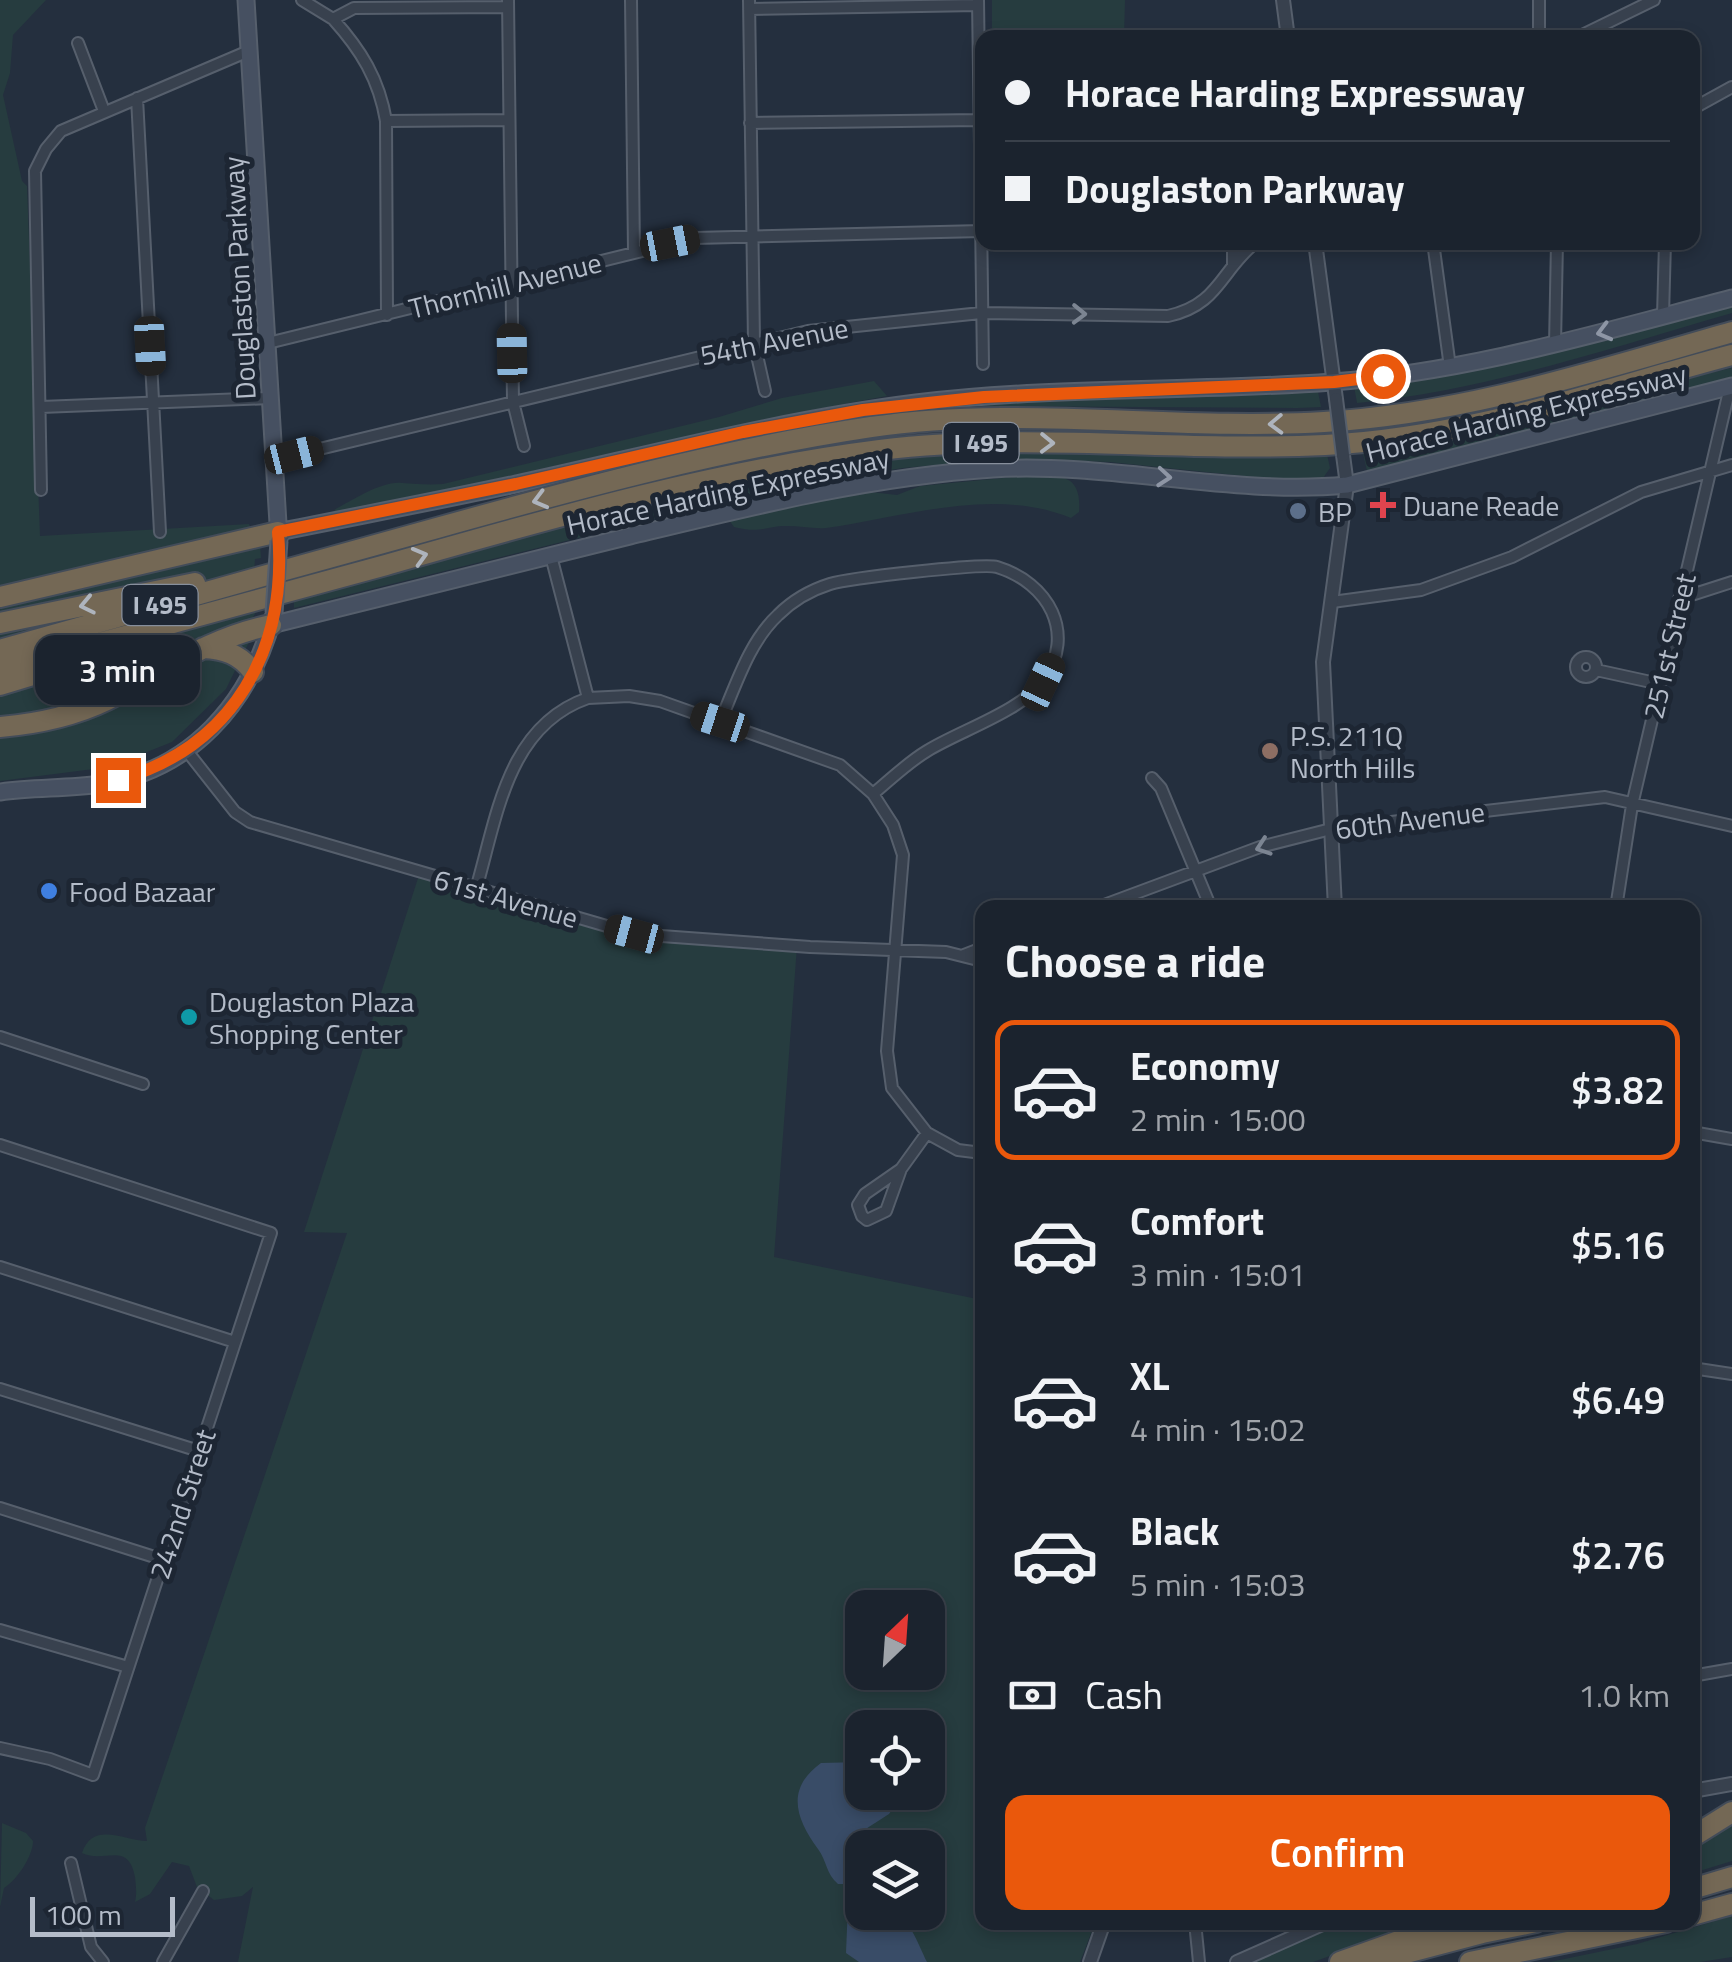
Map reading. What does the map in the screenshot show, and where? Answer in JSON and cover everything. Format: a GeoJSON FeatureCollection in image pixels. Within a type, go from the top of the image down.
{"type":"FeatureCollection","features":[{"type":"Feature","properties":{"kind":"highway","name":"I 495"},"geometry":{"type":"LineString","coordinates":[[0,650],[620,479],[806,438],[875,427],[1011,418],[1257,424],[1396,415],[1528,390],[1732,332]]}},
{"type":"Feature","properties":{"kind":"highway","name":"I 495"},"geometry":{"type":"LineString","coordinates":[[0,670],[533,524],[810,461],[940,444],[1251,447],[1400,438],[1541,411],[1732,357]]}},
{"type":"Feature","properties":{"kind":"highway"},"geometry":{"type":"LineString","coordinates":[[0,595],[278,536]]}},
{"type":"Feature","properties":{"kind":"highway"},"geometry":{"type":"LineString","coordinates":[[0,622],[320,560]]}},
{"type":"Feature","properties":{"kind":"highway"},"geometry":{"type":"LineString","coordinates":[[0,686],[326,582]]}},
{"type":"Feature","properties":{"kind":"highway"},"geometry":{"type":"LineString","coordinates":[[0,728],[56,718],[104,701],[201,648],[272,619]]}},
{"type":"Feature","properties":{"kind":"highway"},"geometry":{"type":"LineString","coordinates":[[201,648],[220,649],[238,656],[253,672]]}},
{"type":"Feature","properties":{"kind":"highway"},"geometry":{"type":"LineString","coordinates":[[1700,1832],[1732,1812]]}},
{"type":"Feature","properties":{"kind":"highway"},"geometry":{"type":"LineString","coordinates":[[1700,1887],[1732,1877]]}},
{"type":"Feature","properties":{"kind":"highway"},"geometry":{"type":"LineString","coordinates":[[1700,1913],[1732,1904]]}},
{"type":"Feature","properties":{"kind":"highway"},"geometry":{"type":"LineString","coordinates":[[1340,1962],[1430,1930]]}},
{"type":"Feature","properties":{"kind":"highway"},"geometry":{"type":"LineString","coordinates":[[1372,1962],[1498,1930]]}},
{"type":"Feature","properties":{"kind":"highway"},"geometry":{"type":"LineString","coordinates":[[1470,1962],[1627,1930]]}},
{"type":"Feature","properties":{"kind":"main road","name":"Douglaston Parkway"},"geometry":{"type":"LineString","coordinates":[[0,792],[101,784],[142,773],[187,751],[231,709],[253,672],[272,619],[278,536],[246,0]]}},
{"type":"Feature","properties":{"kind":"main road","name":"Horace Harding Expressway"},"geometry":{"type":"LineString","coordinates":[[278,536],[743,432],[863,410],[984,397],[1335,390],[1554,344],[1732,298]]}},
{"type":"Feature","properties":{"kind":"main road","name":"Horace Harding Expressway"},"geometry":{"type":"LineString","coordinates":[[272,619],[774,501],[891,479],[1050,469],[1275,486],[1347,485],[1731,386]]}},
{"type":"Feature","properties":{"kind":"street"},"geometry":{"type":"LineString","coordinates":[[302,0],[333,19],[367,62],[382,101],[386,121],[387,315]]}},
{"type":"Feature","properties":{"kind":"street"},"geometry":{"type":"LineString","coordinates":[[631,0],[634,252]]}},
{"type":"Feature","properties":{"kind":"street"},"geometry":{"type":"LineString","coordinates":[[1285,0],[1287,30]]}},
{"type":"Feature","properties":{"kind":"street"},"geometry":{"type":"LineString","coordinates":[[1539,0],[1539,30]]}},
{"type":"Feature","properties":{"kind":"street"},"geometry":{"type":"LineString","coordinates":[[1592,30],[1654,0]]}},
{"type":"Feature","properties":{"kind":"street"},"geometry":{"type":"LineString","coordinates":[[766,391],[754,342],[749,4],[978,3],[978,30]]}},
{"type":"Feature","properties":{"kind":"street"},"geometry":{"type":"LineString","coordinates":[[333,19],[354,8],[508,4],[513,402],[524,446]]}},
{"type":"Feature","properties":{"kind":"street"},"geometry":{"type":"LineString","coordinates":[[78,43],[104,111]]}},
{"type":"Feature","properties":{"kind":"street"},"geometry":{"type":"LineString","coordinates":[[41,490],[35,171],[61,131],[251,50]]}},
{"type":"Feature","properties":{"kind":"street"},"geometry":{"type":"LineString","coordinates":[[1700,104],[1732,87]]}},
{"type":"Feature","properties":{"kind":"street"},"geometry":{"type":"LineString","coordinates":[[137,98],[160,532]]}},
{"type":"Feature","properties":{"kind":"street"},"geometry":{"type":"LineString","coordinates":[[386,121],[508,120]]}},
{"type":"Feature","properties":{"kind":"street"},"geometry":{"type":"LineString","coordinates":[[750,123],[975,120]]}},
{"type":"Feature","properties":{"kind":"street","name":"Thornhill Avenue"},"geometry":{"type":"LineString","coordinates":[[268,344],[695,238],[975,231]]}},
{"type":"Feature","properties":{"kind":"street"},"geometry":{"type":"LineString","coordinates":[[982,250],[983,364]]}},
{"type":"Feature","properties":{"kind":"street"},"geometry":{"type":"LineString","coordinates":[[1232,266],[1233,250]]}},
{"type":"Feature","properties":{"kind":"street","name":"54th Avenue"},"geometry":{"type":"LineString","coordinates":[[274,460],[754,342],[865,324],[981,314],[1168,316],[1209,298],[1248,250]]}},
{"type":"Feature","properties":{"kind":"street"},"geometry":{"type":"LineString","coordinates":[[1316,250],[1347,485],[1323,662],[1335,900]]}},
{"type":"Feature","properties":{"kind":"street"},"geometry":{"type":"LineString","coordinates":[[1434,250],[1450,367]]}},
{"type":"Feature","properties":{"kind":"street"},"geometry":{"type":"LineString","coordinates":[[1554,344],[1557,250]]}},
{"type":"Feature","properties":{"kind":"street"},"geometry":{"type":"LineString","coordinates":[[1663,316],[1664,250]]}},
{"type":"Feature","properties":{"kind":"street","name":"251st Street"},"geometry":{"type":"LineString","coordinates":[[1617,900],[1632,805],[1731,386]]}},
{"type":"Feature","properties":{"kind":"street"},"geometry":{"type":"LineString","coordinates":[[41,407],[270,398]]}},
{"type":"Feature","properties":{"kind":"street"},"geometry":{"type":"LineString","coordinates":[[1332,602],[1420,590],[1512,557],[1640,492],[1732,465]]}},
{"type":"Feature","properties":{"kind":"street"},"geometry":{"type":"LineString","coordinates":[[551,556],[588,698]]}},
{"type":"Feature","properties":{"kind":"street"},"geometry":{"type":"LineString","coordinates":[[720,722],[756,640],[802,596],[832,583],[994,566],[1029,583],[1054,610],[1060,646],[1043,682],[1018,702],[924,752],[873,794]]}},
{"type":"Feature","properties":{"kind":"street"},"geometry":{"type":"LineString","coordinates":[[1680,599],[1732,582]]}},
{"type":"Feature","properties":{"kind":"street"},"geometry":{"type":"LineString","coordinates":[[1596,670],[1660,684]]}},
{"type":"Feature","properties":{"kind":"street"},"geometry":{"type":"LineString","coordinates":[[476,888],[518,755],[552,718],[588,698],[642,697],[840,766],[873,794],[892,825],[903,855],[888,1051],[892,1088],[928,1133],[958,1150],[975,1152]]}},
{"type":"Feature","properties":{"kind":"street","name":"61st Avenue"},"geometry":{"type":"LineString","coordinates":[[187,751],[235,812],[250,822],[634,934],[963,955],[975,959]]}},
{"type":"Feature","properties":{"kind":"street"},"geometry":{"type":"LineString","coordinates":[[1152,778],[1162,788],[1208,900]]}},
{"type":"Feature","properties":{"kind":"street","name":"60th Avenue"},"geometry":{"type":"LineString","coordinates":[[1118,900],[1260,847],[1331,828],[1606,798],[1732,826]]}},
{"type":"Feature","properties":{"kind":"street"},"geometry":{"type":"LineString","coordinates":[[963,955],[975,951]]}},
{"type":"Feature","properties":{"kind":"street"},"geometry":{"type":"LineString","coordinates":[[0,1037],[143,1084]]}},
{"type":"Feature","properties":{"kind":"street"},"geometry":{"type":"LineString","coordinates":[[902,1169],[865,1194],[858,1205],[862,1216],[868,1220],[886,1212],[902,1169],[928,1133]]}},
{"type":"Feature","properties":{"kind":"street"},"geometry":{"type":"LineString","coordinates":[[1700,1133],[1732,1138]]}},
{"type":"Feature","properties":{"kind":"street","name":"242nd Street"},"geometry":{"type":"LineString","coordinates":[[0,1145],[271,1232],[93,1775],[50,1759],[0,1748]]}},
{"type":"Feature","properties":{"kind":"street"},"geometry":{"type":"LineString","coordinates":[[0,1266],[235,1342]]}},
{"type":"Feature","properties":{"kind":"street"},"geometry":{"type":"LineString","coordinates":[[1700,1369],[1732,1374]]}},
{"type":"Feature","properties":{"kind":"street"},"geometry":{"type":"LineString","coordinates":[[0,1389],[200,1451]]}},
{"type":"Feature","properties":{"kind":"street"},"geometry":{"type":"LineString","coordinates":[[0,1508],[164,1560]]}},
{"type":"Feature","properties":{"kind":"street"},"geometry":{"type":"LineString","coordinates":[[0,1630],[128,1668]]}},
{"type":"Feature","properties":{"kind":"street"},"geometry":{"type":"LineString","coordinates":[[1700,1675],[1732,1669]]}},
{"type":"Feature","properties":{"kind":"street"},"geometry":{"type":"LineString","coordinates":[[1700,1790],[1732,1784]]}},
{"type":"Feature","properties":{"kind":"street"},"geometry":{"type":"LineString","coordinates":[[71,1863],[90,1947],[103,1962]]}},
{"type":"Feature","properties":{"kind":"street"},"geometry":{"type":"LineString","coordinates":[[163,1962],[203,1890]]}},
{"type":"Feature","properties":{"kind":"street"},"geometry":{"type":"LineString","coordinates":[[1090,1962],[1101,1930]]}},
{"type":"Feature","properties":{"kind":"street"},"geometry":{"type":"LineString","coordinates":[[1195,1930],[1199,1962]]}},
{"type":"Feature","properties":{"kind":"street"},"geometry":{"type":"LineString","coordinates":[[1237,1962],[1300,1930]]}},
{"type":"Feature","properties":{"kind":"green space"},"geometry":{"type":"Polygon","coordinates":[[[0,0],[46,0],[13,35],[10,73],[3,95],[22,181],[27,186],[40,536],[249,524],[260,544],[261,558],[255,559],[251,612],[256,612],[249,642],[226,689],[172,742],[109,767],[0,781],[0,0]]]}},
{"type":"Feature","properties":{"kind":"green space"},"geometry":{"type":"Polygon","coordinates":[[[992,0],[1125,0],[1124,30],[992,30],[992,0]]]}},
{"type":"Feature","properties":{"kind":"green space"},"geometry":{"type":"Polygon","coordinates":[[[1732,306],[1732,313],[1546,367],[1453,389],[1357,403],[1354,386],[1485,369],[1732,306]]]}},
{"type":"Feature","properties":{"kind":"green space"},"geometry":{"type":"Polygon","coordinates":[[[1732,368],[1732,377],[1381,471],[1367,471],[1362,449],[1503,427],[1732,368]]]}},
{"type":"Feature","properties":{"kind":"green space"},"geometry":{"type":"Polygon","coordinates":[[[874,381],[887,396],[338,513],[334,510],[385,485],[443,484],[782,398],[874,381]]]}},
{"type":"Feature","properties":{"kind":"green space"},"geometry":{"type":"Polygon","coordinates":[[[1318,392],[1321,407],[956,406],[1083,397],[1318,392]]]}},
{"type":"Feature","properties":{"kind":"green space"},"geometry":{"type":"Polygon","coordinates":[[[1003,451],[1327,454],[1330,468],[1323,478],[1263,478],[1110,462],[1003,459],[903,468],[792,485],[294,608],[294,600],[673,499],[827,469],[1003,451]]]}},
{"type":"Feature","properties":{"kind":"green space"},"geometry":{"type":"Polygon","coordinates":[[[1013,477],[1069,480],[1079,497],[1079,512],[1071,518],[1041,509],[980,504],[826,528],[787,526],[757,530],[734,527],[729,520],[862,491],[897,495],[920,486],[1013,477]]]}},
{"type":"Feature","properties":{"kind":"green space"},"geometry":{"type":"Polygon","coordinates":[[[420,872],[642,940],[647,935],[797,946],[774,1257],[975,1299],[975,1930],[1092,1930],[1080,1962],[238,1962],[253,1887],[242,1896],[214,1900],[197,1887],[189,1866],[172,1862],[150,1894],[135,1902],[135,1877],[127,1859],[82,1853],[87,1843],[102,1835],[147,1841],[145,1828],[347,1233],[304,1232],[420,872]]]}},
{"type":"Feature","properties":{"kind":"green space"},"geometry":{"type":"Polygon","coordinates":[[[1732,1817],[1732,1861],[1700,1871],[1700,1838],[1732,1817]]]}},
{"type":"Feature","properties":{"kind":"green space"},"geometry":{"type":"Polygon","coordinates":[[[2,1823],[26,1833],[33,1841],[23,1867],[4,1888],[0,1907],[2,1823]]]}},
{"type":"Feature","properties":{"kind":"green space"},"geometry":{"type":"Polygon","coordinates":[[[1732,1916],[1732,1957],[1700,1962],[1550,1962],[1684,1930],[1700,1930],[1700,1925],[1732,1916]]]}},
{"type":"Feature","properties":{"kind":"green space"},"geometry":{"type":"Polygon","coordinates":[[[1322,1930],[1402,1930],[1313,1962],[1247,1962],[1322,1930]]]}},
{"type":"Feature","properties":{"kind":"water"},"geometry":{"type":"Polygon","coordinates":[[[845,1762],[845,1810],[892,1810],[864,1830],[845,1830],[845,1884],[838,1884],[831,1876],[804,1827],[798,1805],[802,1783],[821,1763],[845,1762]]]}},
{"type":"Feature","properties":{"kind":"water"},"geometry":{"type":"Polygon","coordinates":[[[847,1930],[912,1930],[927,1962],[859,1962],[846,1953],[847,1930]]]}},
{"type":"Feature","properties":{"kind":"place","name":"Duane Reade"},"geometry":{"type":"Point","coordinates":[1383,505]}},
{"type":"Feature","properties":{"kind":"place","name":"BP"},"geometry":{"type":"Point","coordinates":[1298,511]}},
{"type":"Feature","properties":{"kind":"place","name":"P.S. 211Q North Hills"},"geometry":{"type":"Point","coordinates":[1270,751]}},
{"type":"Feature","properties":{"kind":"place","name":"Food Bazaar"},"geometry":{"type":"Point","coordinates":[49,891]}},
{"type":"Feature","properties":{"kind":"place","name":"Douglaston Plaza Shopping Center"},"geometry":{"type":"Point","coordinates":[189,1017]}},
{"type":"Feature","properties":{"kind":"route"},"geometry":{"type":"LineString","coordinates":[[118,780],[164,764],[187,751],[213,729],[242,693],[263,650],[274,613],[278,532],[863,410],[984,397],[1334,382],[1383,376]]}}]}
